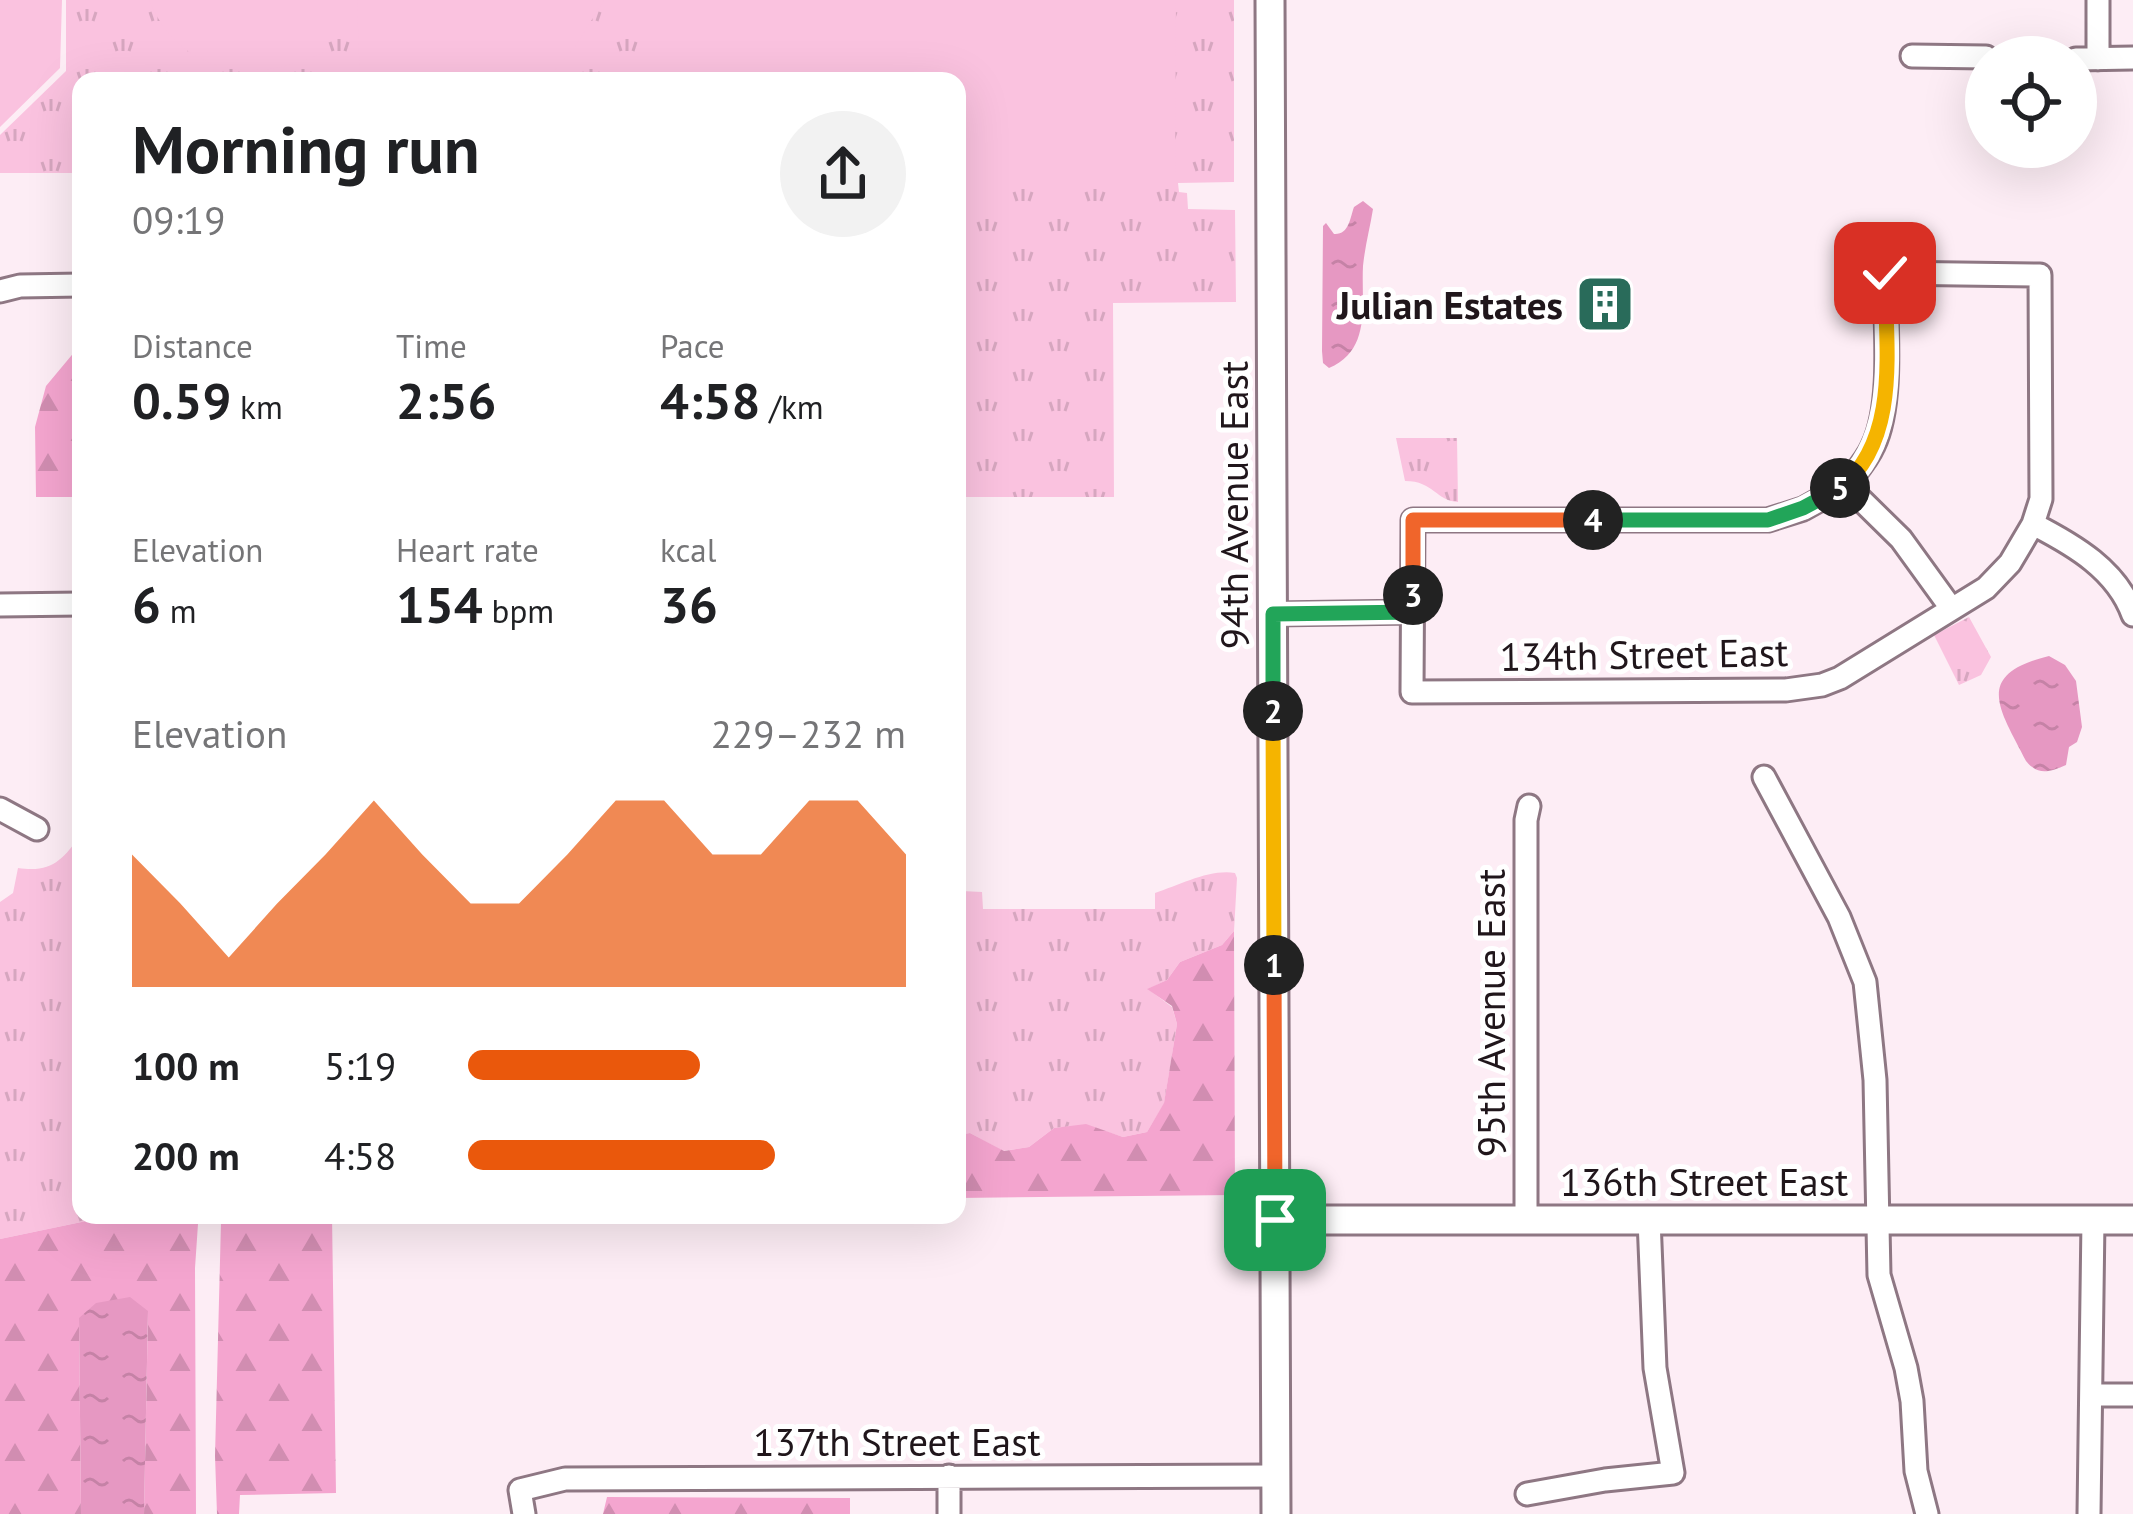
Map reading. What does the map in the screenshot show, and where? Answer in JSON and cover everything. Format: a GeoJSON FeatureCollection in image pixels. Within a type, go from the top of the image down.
{"type":"FeatureCollection","features":[{"type":"Feature","properties":{"kind":"main road","name":"94th Avenue East"},"geometry":{"type":"LineString","coordinates":[[1270,0],[1276,1514]]}},
{"type":"Feature","properties":{"kind":"main road","name":"136th Street East"},"geometry":{"type":"LineString","coordinates":[[1275,1220],[2133,1220]]}},
{"type":"Feature","properties":{"kind":"street"},"geometry":{"type":"LineString","coordinates":[[2091,36],[2098,0]]}},
{"type":"Feature","properties":{"kind":"street"},"geometry":{"type":"LineString","coordinates":[[1912,56],[1965,57]]}},
{"type":"Feature","properties":{"kind":"street"},"geometry":{"type":"LineString","coordinates":[[2097,59],[2133,58]]}},
{"type":"Feature","properties":{"kind":"street"},"geometry":{"type":"LineString","coordinates":[[1273,614],[1414,612],[1413,520],[1768,520],[1846,485],[1874,445],[1881,422],[1885,273],[2040,274],[2041,499],[2033,524],[2100,566],[2121,590],[2133,615]]}},
{"type":"Feature","properties":{"kind":"street"},"geometry":{"type":"LineString","coordinates":[[0,291],[72,285]]}},
{"type":"Feature","properties":{"kind":"street"},"geometry":{"type":"LineString","coordinates":[[1846,485],[1901,539],[1951,608]]}},
{"type":"Feature","properties":{"kind":"street","name":"134th Street East"},"geometry":{"type":"LineString","coordinates":[[1414,612],[1412,692],[1822,686],[1986,588],[2010,563],[2033,524]]}},
{"type":"Feature","properties":{"kind":"street"},"geometry":{"type":"LineString","coordinates":[[0,605],[72,604]]}},
{"type":"Feature","properties":{"kind":"street"},"geometry":{"type":"LineString","coordinates":[[1764,777],[1839,917],[1865,982],[1875,1080],[1879,1275],[1906,1368],[1916,1471],[1927,1514]]}},
{"type":"Feature","properties":{"kind":"street","name":"95th Avenue East"},"geometry":{"type":"LineString","coordinates":[[1526,1219],[1528,806]]}},
{"type":"Feature","properties":{"kind":"street"},"geometry":{"type":"LineString","coordinates":[[0,809],[37,829]]}},
{"type":"Feature","properties":{"kind":"street"},"geometry":{"type":"LineString","coordinates":[[1527,1494],[1673,1472],[1655,1368],[1649,1219]]}},
{"type":"Feature","properties":{"kind":"street"},"geometry":{"type":"LineString","coordinates":[[2089,1514],[2093,1220]]}},
{"type":"Feature","properties":{"kind":"street"},"geometry":{"type":"LineString","coordinates":[[2091,1395],[2133,1395]]}},
{"type":"Feature","properties":{"kind":"street"},"geometry":{"type":"LineString","coordinates":[[949,1476],[949,1514]]}},
{"type":"Feature","properties":{"kind":"street","name":"137th Street East"},"geometry":{"type":"LineString","coordinates":[[524,1514],[520,1490],[565,1479],[1276,1476]]}},
{"type":"Feature","properties":{"kind":"green space"},"geometry":{"type":"Polygon","coordinates":[[[0,0],[62,0],[60,68],[0,127],[0,0]]]}},
{"type":"Feature","properties":{"kind":"green space"},"geometry":{"type":"Polygon","coordinates":[[[66,0],[1234,0],[1234,182],[1178,183],[1179,192],[1187,193],[1188,209],[1235,210],[1236,302],[1113,303],[1114,497],[966,497],[966,72],[72,72],[72,173],[0,173],[0,135],[66,71],[66,0]]]}},
{"type":"Feature","properties":{"kind":"green space"},"geometry":{"type":"Polygon","coordinates":[[[149,0],[324,0],[324,52],[273,68],[223,67],[180,45],[149,0]]]}},
{"type":"Feature","properties":{"kind":"green space"},"geometry":{"type":"Polygon","coordinates":[[[357,0],[604,0],[553,72],[360,72],[357,0]]]}},
{"type":"Feature","properties":{"kind":"green space"},"geometry":{"type":"Polygon","coordinates":[[[650,0],[1176,0],[1175,180],[966,180],[966,72],[650,72],[650,0]]]}},
{"type":"Feature","properties":{"kind":"green space"},"geometry":{"type":"Polygon","coordinates":[[[72,355],[72,497],[36,497],[35,427],[46,386],[72,355]]]}},
{"type":"Feature","properties":{"kind":"green space"},"geometry":{"type":"Polygon","coordinates":[[[1396,438],[1457,438],[1458,502],[1405,481],[1396,438]]]}},
{"type":"Feature","properties":{"kind":"green space"},"geometry":{"type":"Polygon","coordinates":[[[1969,617],[1991,657],[1981,675],[1959,685],[1934,635],[1969,617]]]}},
{"type":"Feature","properties":{"kind":"green space"},"geometry":{"type":"Polygon","coordinates":[[[72,846],[72,1224],[0,1239],[0,902],[13,893],[18,868],[55,863],[72,846]]]}},
{"type":"Feature","properties":{"kind":"green space"},"geometry":{"type":"Polygon","coordinates":[[[1235,873],[1234,931],[1222,945],[1180,962],[1167,980],[1148,989],[1172,1007],[1177,1024],[1164,1104],[1147,1132],[1123,1137],[1086,1125],[1054,1128],[1029,1147],[1003,1151],[966,1134],[966,891],[982,892],[983,909],[1155,909],[1155,893],[1205,875],[1235,873]]]}},
{"type":"Feature","properties":{"kind":"green space"},"geometry":{"type":"Polygon","coordinates":[[[1234,931],[1235,1195],[966,1198],[966,1134],[1004,1151],[1029,1147],[1054,1128],[1086,1124],[1123,1137],[1147,1132],[1164,1103],[1177,1024],[1172,1006],[1147,989],[1167,980],[1180,962],[1222,945],[1234,931]]]}},
{"type":"Feature","properties":{"kind":"green space"},"geometry":{"type":"Polygon","coordinates":[[[72,1224],[198,1224],[196,1514],[144,1514],[148,1312],[79,1319],[81,1514],[0,1514],[0,1239],[72,1224]]]}},
{"type":"Feature","properties":{"kind":"green space"},"geometry":{"type":"Polygon","coordinates":[[[221,1224],[332,1224],[336,1493],[240,1495],[239,1514],[217,1514],[221,1224]]]}},
{"type":"Feature","properties":{"kind":"green space"},"geometry":{"type":"Polygon","coordinates":[[[607,1497],[850,1498],[850,1514],[603,1514],[607,1497]]]}},
{"type":"Feature","properties":{"kind":"water"},"geometry":{"type":"Polygon","coordinates":[[[1363,201],[1373,209],[1363,266],[1361,324],[1352,350],[1329,368],[1323,363],[1322,351],[1323,226],[1326,223],[1334,234],[1343,232],[1354,207],[1363,201]]]}},
{"type":"Feature","properties":{"kind":"water"},"geometry":{"type":"Polygon","coordinates":[[[2049,656],[2065,665],[2076,681],[2082,727],[2077,742],[2069,747],[2066,765],[2044,771],[2026,761],[1999,696],[2009,673],[2049,656]]]}},
{"type":"Feature","properties":{"kind":"water"},"geometry":{"type":"Polygon","coordinates":[[[130,1297],[148,1311],[144,1514],[81,1514],[79,1318],[96,1303],[130,1297]]]}},
{"type":"Feature","properties":{"kind":"place","name":"Julian Estates"},"geometry":{"type":"Point","coordinates":[1605,304]}},
{"type":"Feature","properties":{"kind":"route"},"geometry":{"type":"LineString","coordinates":[[1275,1220],[1273,614],[1414,612],[1413,520],[1768,520],[1821,500],[1846,485],[1874,445],[1881,422],[1885,273]]}}]}
